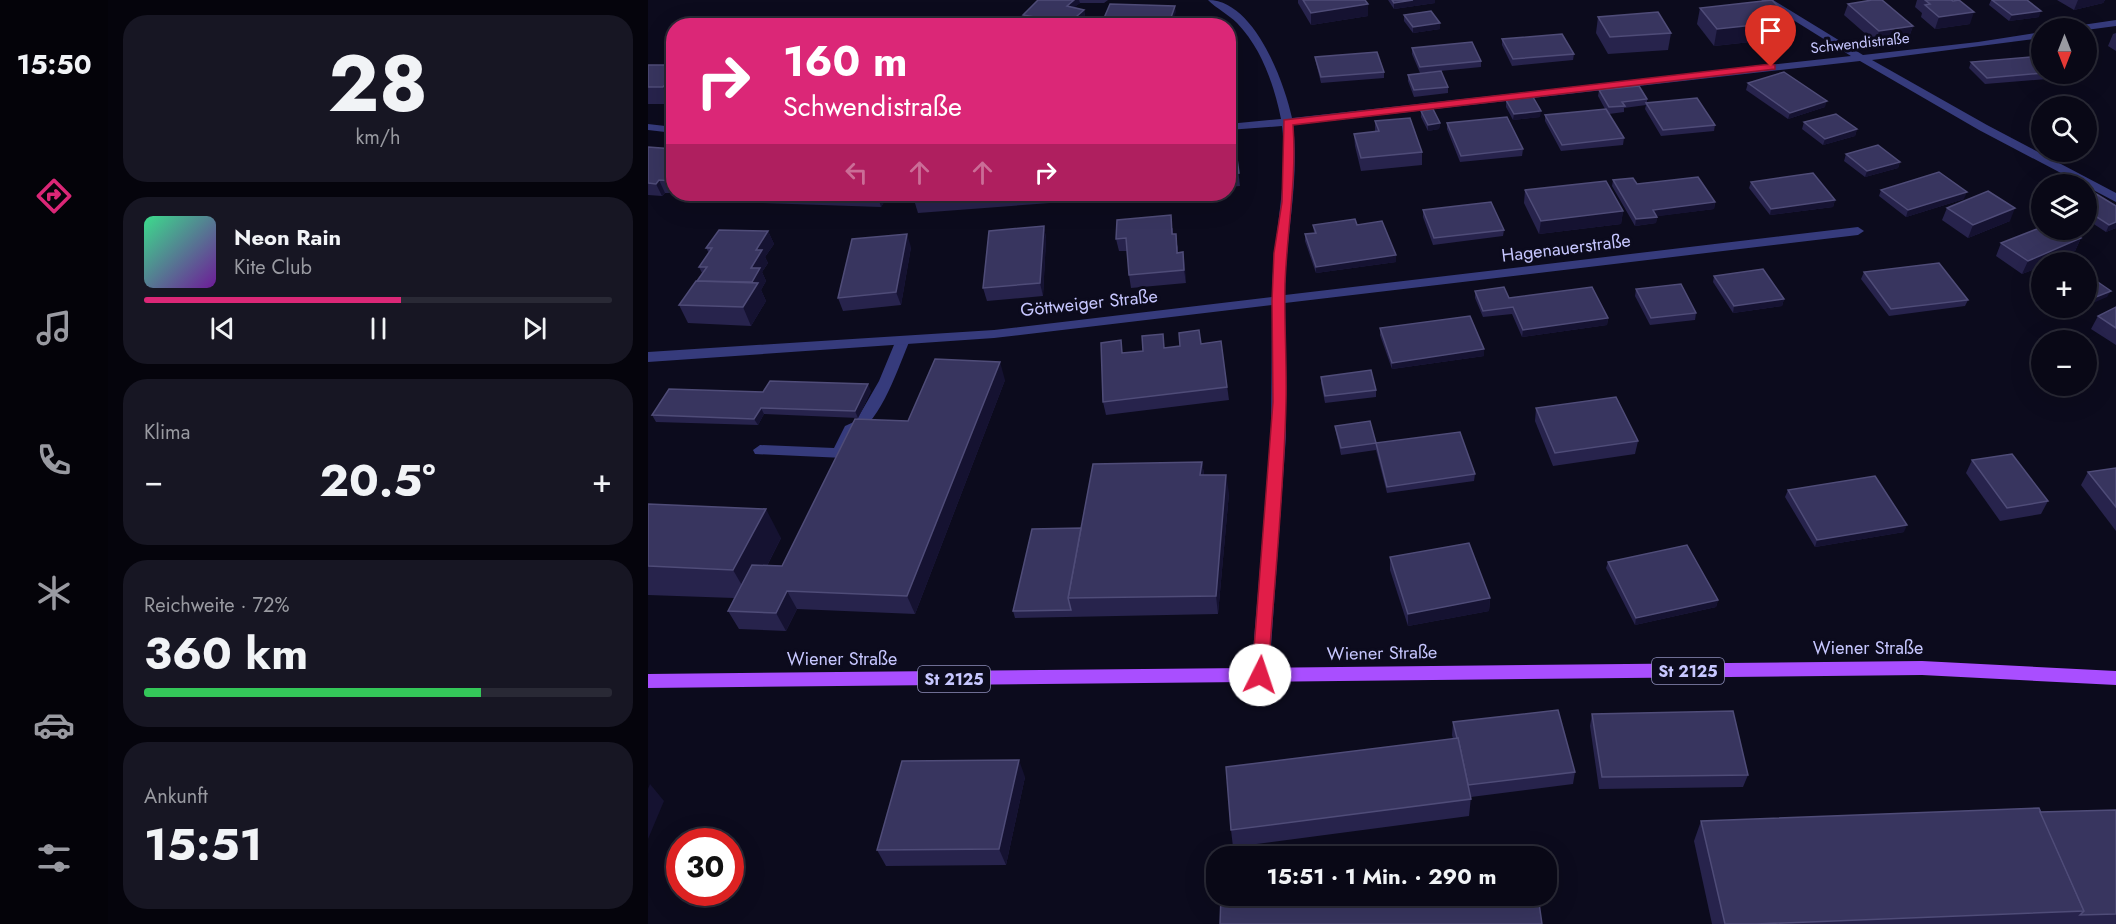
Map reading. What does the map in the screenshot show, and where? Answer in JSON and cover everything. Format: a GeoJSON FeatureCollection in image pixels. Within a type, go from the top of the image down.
{"type":"FeatureCollection","features":[{"type":"Feature","properties":{"kind":"main road","name":"Wiener Straße"},"geometry":{"type":"LineString","coordinates":[[648,681],[1922,668],[2116,678]]}},
{"type":"Feature","properties":{"kind":"street"},"geometry":{"type":"LineString","coordinates":[[1213,0],[1239,20],[1256,41],[1276,81],[1288,122],[1290,150],[1288,202],[1280,253],[1278,301],[1280,402],[1260,675]]}},
{"type":"Feature","properties":{"kind":"street"},"geometry":{"type":"LineString","coordinates":[[1766,0],[1858,58],[2005,142],[2116,198]]}},
{"type":"Feature","properties":{"kind":"street"},"geometry":{"type":"LineString","coordinates":[[2097,26],[2116,23]]}},
{"type":"Feature","properties":{"kind":"street","name":"Schwendistraße"},"geometry":{"type":"LineString","coordinates":[[1236,126],[1978,45],[2031,37]]}},
{"type":"Feature","properties":{"kind":"street"},"geometry":{"type":"LineString","coordinates":[[648,127],[666,129]]}},
{"type":"Feature","properties":{"kind":"street","name":"Hagenauerstraße"},"geometry":{"type":"LineString","coordinates":[[1278,301],[1858,231]]}},
{"type":"Feature","properties":{"kind":"street","name":"Göttweiger Straße"},"geometry":{"type":"LineString","coordinates":[[648,357],[994,334],[1278,301]]}},
{"type":"Feature","properties":{"kind":"street"},"geometry":{"type":"LineString","coordinates":[[760,450],[839,454],[850,430],[861,425],[886,381],[903,340]]}},
{"type":"Feature","properties":{"kind":"building"},"geometry":{"type":"Polygon","coordinates":[[[1038,0],[1074,0],[1067,6],[1084,10],[1075,18],[1040,18],[1023,15],[1038,0]]]}},
{"type":"Feature","properties":{"kind":"building"},"geometry":{"type":"Polygon","coordinates":[[[1303,0],[1365,0],[1368,4],[1311,13],[1303,0]]]}},
{"type":"Feature","properties":{"kind":"building"},"geometry":{"type":"Polygon","coordinates":[[[1392,0],[1413,0],[1394,3],[1392,0]]]}},
{"type":"Feature","properties":{"kind":"building"},"geometry":{"type":"Polygon","coordinates":[[[1772,0],[1792,21],[1717,29],[1700,8],[1772,0]]]}},
{"type":"Feature","properties":{"kind":"building"},"geometry":{"type":"Polygon","coordinates":[[[1882,0],[1913,26],[1879,31],[1848,4],[1882,0]]]}},
{"type":"Feature","properties":{"kind":"building"},"geometry":{"type":"Polygon","coordinates":[[[1925,0],[1959,0],[1974,12],[1939,17],[1925,5],[1930,4],[1925,0]]]}},
{"type":"Feature","properties":{"kind":"building"},"geometry":{"type":"Polygon","coordinates":[[[1992,0],[2027,0],[2041,11],[2012,15],[1992,0]]]}},
{"type":"Feature","properties":{"kind":"building"},"geometry":{"type":"Polygon","coordinates":[[[1110,4],[1175,6],[1171,18],[1104,18],[1110,4]]]}},
{"type":"Feature","properties":{"kind":"building"},"geometry":{"type":"Polygon","coordinates":[[[1431,11],[1440,23],[1413,27],[1404,15],[1431,11]]]}},
{"type":"Feature","properties":{"kind":"building"},"geometry":{"type":"Polygon","coordinates":[[[1658,12],[1671,33],[1610,37],[1598,17],[1658,12]]]}},
{"type":"Feature","properties":{"kind":"building"},"geometry":{"type":"Polygon","coordinates":[[[1562,34],[1574,54],[1513,59],[1502,39],[1562,34]]]}},
{"type":"Feature","properties":{"kind":"building"},"geometry":{"type":"Polygon","coordinates":[[[1472,42],[1481,61],[1420,67],[1412,48],[1472,42]]]}},
{"type":"Feature","properties":{"kind":"building"},"geometry":{"type":"Polygon","coordinates":[[[1377,52],[1384,72],[1321,77],[1315,57],[1377,52]]]}},
{"type":"Feature","properties":{"kind":"building"},"geometry":{"type":"Polygon","coordinates":[[[2031,57],[2031,74],[1987,78],[1971,62],[2031,57]]]}},
{"type":"Feature","properties":{"kind":"building"},"geometry":{"type":"Polygon","coordinates":[[[648,65],[666,65],[666,83],[663,87],[648,87],[648,65]]]}},
{"type":"Feature","properties":{"kind":"building"},"geometry":{"type":"Polygon","coordinates":[[[1441,71],[1448,87],[1414,90],[1408,75],[1441,71]]]}},
{"type":"Feature","properties":{"kind":"building"},"geometry":{"type":"Polygon","coordinates":[[[1784,72],[1827,101],[1790,113],[1748,83],[1784,72]]]}},
{"type":"Feature","properties":{"kind":"building"},"geometry":{"type":"Polygon","coordinates":[[[1639,86],[1647,99],[1622,102],[1625,106],[1609,107],[1599,90],[1639,86]]]}},
{"type":"Feature","properties":{"kind":"building"},"geometry":{"type":"Polygon","coordinates":[[[1533,97],[1541,111],[1514,114],[1506,100],[1533,97]]]}},
{"type":"Feature","properties":{"kind":"building"},"geometry":{"type":"Polygon","coordinates":[[[1697,98],[1715,125],[1663,130],[1646,103],[1697,98]]]}},
{"type":"Feature","properties":{"kind":"building"},"geometry":{"type":"Polygon","coordinates":[[[1433,109],[1440,123],[1428,125],[1421,111],[1433,109]]]}},
{"type":"Feature","properties":{"kind":"building"},"geometry":{"type":"Polygon","coordinates":[[[1606,109],[1624,138],[1562,145],[1545,115],[1606,109]]]}},
{"type":"Feature","properties":{"kind":"building"},"geometry":{"type":"Polygon","coordinates":[[[1836,114],[1857,129],[1825,139],[1804,122],[1836,114]]]}},
{"type":"Feature","properties":{"kind":"building"},"geometry":{"type":"Polygon","coordinates":[[[1507,117],[1523,149],[1461,156],[1447,123],[1507,117]]]}},
{"type":"Feature","properties":{"kind":"building"},"geometry":{"type":"Polygon","coordinates":[[[1410,118],[1422,152],[1361,158],[1354,134],[1379,131],[1375,121],[1410,118]]]}},
{"type":"Feature","properties":{"kind":"building"},"geometry":{"type":"Polygon","coordinates":[[[1878,145],[1900,162],[1867,171],[1846,154],[1878,145]]]}},
{"type":"Feature","properties":{"kind":"building"},"geometry":{"type":"Polygon","coordinates":[[[648,147],[666,148],[666,181],[659,180],[656,184],[648,183],[648,147]]]}},
{"type":"Feature","properties":{"kind":"building"},"geometry":{"type":"Polygon","coordinates":[[[1236,151],[1239,173],[1236,173],[1236,151]]]}},
{"type":"Feature","properties":{"kind":"building"},"geometry":{"type":"Polygon","coordinates":[[[1939,172],[1967,192],[1908,210],[1881,190],[1939,172]]]}},
{"type":"Feature","properties":{"kind":"building"},"geometry":{"type":"Polygon","coordinates":[[[1813,173],[1835,200],[1771,209],[1751,182],[1813,173]]]}},
{"type":"Feature","properties":{"kind":"building"},"geometry":{"type":"Polygon","coordinates":[[[1698,177],[1715,202],[1653,210],[1657,217],[1636,219],[1613,180],[1633,178],[1637,184],[1698,177]]]}},
{"type":"Feature","properties":{"kind":"building"},"geometry":{"type":"Polygon","coordinates":[[[1606,181],[1623,211],[1541,221],[1525,190],[1606,181]]]}},
{"type":"Feature","properties":{"kind":"building"},"geometry":{"type":"Polygon","coordinates":[[[1988,191],[2015,208],[1973,225],[1947,208],[1988,191]]]}},
{"type":"Feature","properties":{"kind":"building"},"geometry":{"type":"Polygon","coordinates":[[[2097,194],[2116,206],[2116,222],[2109,225],[2097,217],[2097,194]]]}},
{"type":"Feature","properties":{"kind":"building"},"geometry":{"type":"Polygon","coordinates":[[[1491,202],[1504,230],[1434,238],[1423,210],[1491,202]]]}},
{"type":"Feature","properties":{"kind":"building"},"geometry":{"type":"Polygon","coordinates":[[[1171,215],[1172,234],[1176,234],[1177,253],[1183,252],[1184,270],[1129,275],[1126,238],[1116,239],[1117,220],[1171,215]]]}},
{"type":"Feature","properties":{"kind":"building"},"geometry":{"type":"Polygon","coordinates":[[[1355,219],[1357,225],[1382,221],[1396,255],[1316,267],[1305,234],[1316,233],[1313,225],[1355,219]]]}},
{"type":"Feature","properties":{"kind":"building"},"geometry":{"type":"Polygon","coordinates":[[[1044,226],[1040,283],[983,288],[989,231],[1044,226]]]}},
{"type":"Feature","properties":{"kind":"building"},"geometry":{"type":"Polygon","coordinates":[[[719,230],[768,231],[756,250],[762,250],[751,268],[760,268],[752,282],[697,281],[707,267],[699,267],[712,248],[706,248],[719,230]]]}},
{"type":"Feature","properties":{"kind":"building"},"geometry":{"type":"Polygon","coordinates":[[[2031,231],[2031,240],[2076,240],[2049,252],[2031,252],[2031,260],[2028,261],[2001,243],[2031,231]]]}},
{"type":"Feature","properties":{"kind":"building"},"geometry":{"type":"Polygon","coordinates":[[[907,234],[896,292],[838,298],[852,239],[907,234]]]}},
{"type":"Feature","properties":{"kind":"building"},"geometry":{"type":"Polygon","coordinates":[[[1939,263],[1968,300],[1891,309],[1864,272],[1939,263]]]}},
{"type":"Feature","properties":{"kind":"building"},"geometry":{"type":"Polygon","coordinates":[[[1763,269],[1784,299],[1734,306],[1714,276],[1763,269]]]}},
{"type":"Feature","properties":{"kind":"building"},"geometry":{"type":"Polygon","coordinates":[[[696,281],[758,283],[743,307],[679,305],[696,281]]]}},
{"type":"Feature","properties":{"kind":"building"},"geometry":{"type":"Polygon","coordinates":[[[2097,281],[2111,291],[2097,297],[2097,281]]]}},
{"type":"Feature","properties":{"kind":"building"},"geometry":{"type":"Polygon","coordinates":[[[1681,284],[1696,313],[1651,318],[1636,289],[1681,284]]]}},
{"type":"Feature","properties":{"kind":"building"},"geometry":{"type":"Polygon","coordinates":[[[1504,287],[1509,298],[1592,287],[1608,318],[1523,330],[1513,307],[1483,311],[1475,291],[1504,287]]]}},
{"type":"Feature","properties":{"kind":"building"},"geometry":{"type":"Polygon","coordinates":[[[2116,307],[2116,328],[2098,316],[2116,307]]]}},
{"type":"Feature","properties":{"kind":"building"},"geometry":{"type":"Polygon","coordinates":[[[1470,316],[1484,349],[1392,363],[1380,328],[1470,316]]]}},
{"type":"Feature","properties":{"kind":"building"},"geometry":{"type":"Polygon","coordinates":[[[1199,330],[1201,344],[1221,341],[1227,387],[1103,402],[1101,343],[1121,340],[1122,353],[1143,351],[1142,336],[1163,334],[1164,348],[1180,346],[1179,333],[1199,330]]]}},
{"type":"Feature","properties":{"kind":"building"},"geometry":{"type":"Polygon","coordinates":[[[935,359],[1000,362],[907,596],[787,591],[776,613],[728,611],[752,565],[782,566],[855,419],[908,421],[935,359]]]}},
{"type":"Feature","properties":{"kind":"building"},"geometry":{"type":"Polygon","coordinates":[[[1371,370],[1376,390],[1325,396],[1321,377],[1371,370]]]}},
{"type":"Feature","properties":{"kind":"building"},"geometry":{"type":"Polygon","coordinates":[[[770,381],[868,384],[855,411],[761,408],[754,419],[652,415],[669,389],[763,392],[770,381]]]}},
{"type":"Feature","properties":{"kind":"building"},"geometry":{"type":"Polygon","coordinates":[[[1616,397],[1638,441],[1555,453],[1536,408],[1616,397]]]}},
{"type":"Feature","properties":{"kind":"building"},"geometry":{"type":"Polygon","coordinates":[[[1370,421],[1376,443],[1341,448],[1335,426],[1370,421]]]}},
{"type":"Feature","properties":{"kind":"building"},"geometry":{"type":"Polygon","coordinates":[[[1460,432],[1475,474],[1387,487],[1376,443],[1460,432]]]}},
{"type":"Feature","properties":{"kind":"building"},"geometry":{"type":"Polygon","coordinates":[[[2012,454],[2048,501],[2007,508],[1972,460],[2012,454]]]}},
{"type":"Feature","properties":{"kind":"building"},"geometry":{"type":"Polygon","coordinates":[[[1202,462],[1200,475],[1226,475],[1216,596],[1068,598],[1093,464],[1202,462]]]}},
{"type":"Feature","properties":{"kind":"building"},"geometry":{"type":"Polygon","coordinates":[[[2116,468],[2116,507],[2088,472],[2116,468]]]}},
{"type":"Feature","properties":{"kind":"building"},"geometry":{"type":"Polygon","coordinates":[[[1875,476],[1907,525],[1817,540],[1788,490],[1875,476]]]}},
{"type":"Feature","properties":{"kind":"building"},"geometry":{"type":"Polygon","coordinates":[[[648,504],[766,509],[733,570],[648,566],[648,504]]]}},
{"type":"Feature","properties":{"kind":"building"},"geometry":{"type":"Polygon","coordinates":[[[1081,528],[1068,598],[1071,610],[1013,611],[1032,529],[1081,528]]]}},
{"type":"Feature","properties":{"kind":"building"},"geometry":{"type":"Polygon","coordinates":[[[1469,543],[1490,598],[1408,614],[1390,557],[1469,543]]]}},
{"type":"Feature","properties":{"kind":"building"},"geometry":{"type":"Polygon","coordinates":[[[1687,545],[1718,600],[1636,618],[1608,562],[1687,545]]]}},
{"type":"Feature","properties":{"kind":"building"},"geometry":{"type":"Polygon","coordinates":[[[1558,710],[1575,772],[1468,785],[1453,722],[1558,710]]]}},
{"type":"Feature","properties":{"kind":"building"},"geometry":{"type":"Polygon","coordinates":[[[1733,711],[1748,775],[1602,777],[1592,714],[1733,711]]]}},
{"type":"Feature","properties":{"kind":"building"},"geometry":{"type":"Polygon","coordinates":[[[1458,738],[1471,799],[1231,830],[1226,767],[1458,738]]]}},
{"type":"Feature","properties":{"kind":"building"},"geometry":{"type":"Polygon","coordinates":[[[1019,760],[999,849],[877,850],[902,761],[1019,760]]]}},
{"type":"Feature","properties":{"kind":"building"},"geometry":{"type":"Polygon","coordinates":[[[2039,808],[2084,911],[1725,924],[1701,821],[2039,808]]]}},
{"type":"Feature","properties":{"kind":"building"},"geometry":{"type":"Polygon","coordinates":[[[2116,810],[2116,914],[2080,915],[2084,911],[2040,812],[2116,810]]]}},
{"type":"Feature","properties":{"kind":"building"},"geometry":{"type":"Polygon","coordinates":[[[1221,906],[1539,906],[1542,924],[1220,924],[1221,906]]]}},
{"type":"Feature","properties":{"kind":"route"},"geometry":{"type":"LineString","coordinates":[[1260,675],[1280,402],[1278,301],[1280,253],[1288,202],[1290,150],[1288,122],[1771,67]]}}]}
